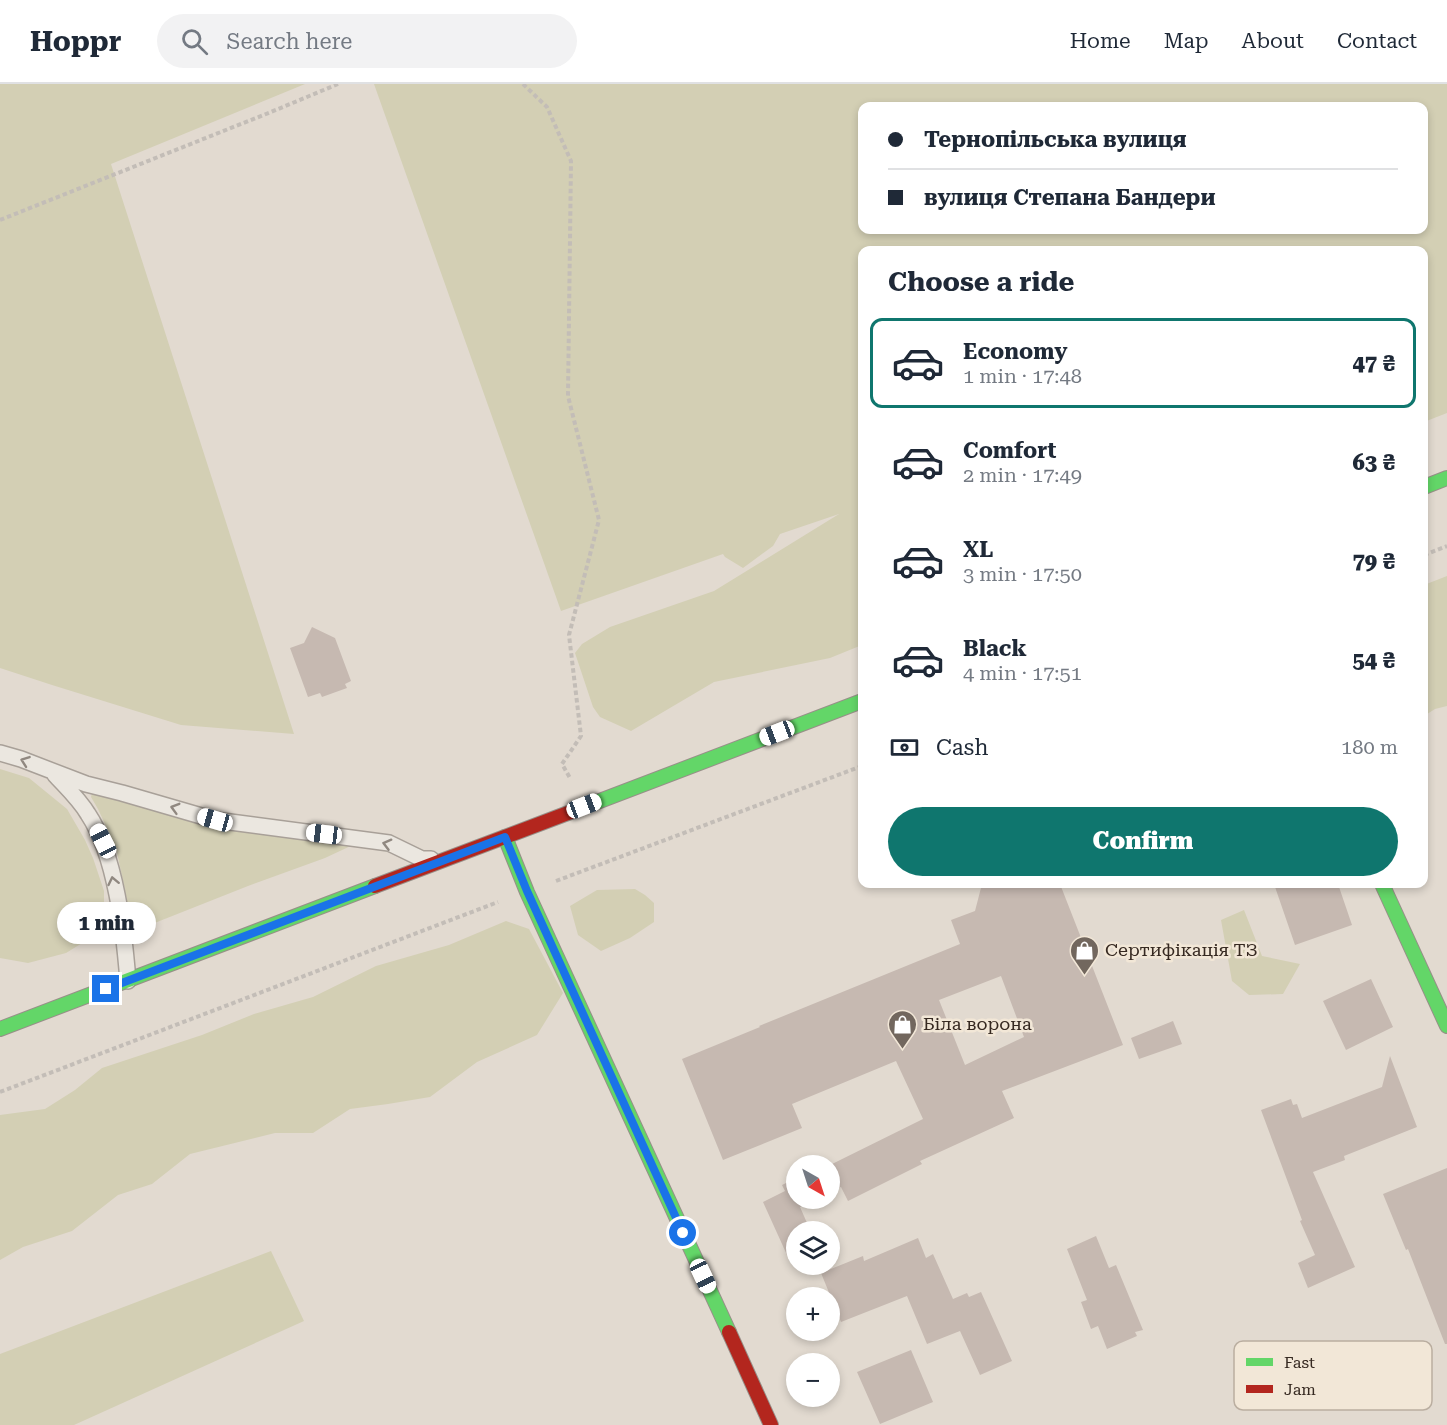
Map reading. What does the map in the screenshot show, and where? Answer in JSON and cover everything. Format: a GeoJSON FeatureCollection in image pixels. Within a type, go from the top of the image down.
{"type":"FeatureCollection","features":[{"type":"Feature","properties":{"kind":"main road"},"geometry":{"type":"LineString","coordinates":[[1428,485],[1447,478]]}},
{"type":"Feature","properties":{"kind":"main road"},"geometry":{"type":"LineString","coordinates":[[0,1029],[858,703]]}},
{"type":"Feature","properties":{"kind":"main road"},"geometry":{"type":"LineString","coordinates":[[505,837],[527,891],[771,1425]]}},
{"type":"Feature","properties":{"kind":"main road"},"geometry":{"type":"LineString","coordinates":[[1384,888],[1447,1026]]}},
{"type":"Feature","properties":{"kind":"lane"},"geometry":{"type":"LineString","coordinates":[[0,753],[86,784],[215,820],[389,843],[422,858],[443,861]]}},
{"type":"Feature","properties":{"kind":"lane"},"geometry":{"type":"LineString","coordinates":[[51,771],[89,814],[103,841],[124,936],[128,981]]}},
{"type":"Feature","properties":{"kind":"path"},"geometry":{"type":"LineString","coordinates":[[0,220],[338,84]]}},
{"type":"Feature","properties":{"kind":"path"},"geometry":{"type":"LineString","coordinates":[[523,84],[547,107],[571,161],[568,396],[599,520],[569,635],[581,736],[562,764],[584,806]]}},
{"type":"Feature","properties":{"kind":"path"},"geometry":{"type":"LineString","coordinates":[[1428,553],[1447,546]]}},
{"type":"Feature","properties":{"kind":"path"},"geometry":{"type":"LineString","coordinates":[[0,1092],[858,767]]}},
{"type":"Feature","properties":{"kind":"shaded area"},"geometry":{"type":"Polygon","coordinates":[[[0,84],[305,84],[111,164],[294,734],[181,725],[0,668],[0,84]]]}},
{"type":"Feature","properties":{"kind":"shaded area"},"geometry":{"type":"Polygon","coordinates":[[[374,84],[1447,84],[1447,413],[1428,420],[1428,246],[858,246],[858,647],[830,658],[714,682],[631,731],[600,717],[593,707],[575,653],[582,644],[610,627],[714,591],[839,514],[780,534],[773,546],[743,568],[723,554],[561,611],[374,84]]]}},
{"type":"Feature","properties":{"kind":"shaded area"},"geometry":{"type":"Polygon","coordinates":[[[1447,576],[1447,706],[1428,713],[1428,583],[1447,576]]]}},
{"type":"Feature","properties":{"kind":"shaded area"},"geometry":{"type":"Polygon","coordinates":[[[0,769],[29,778],[67,809],[85,840],[104,891],[99,924],[87,940],[66,953],[28,963],[0,958],[0,769]]]}},
{"type":"Feature","properties":{"kind":"shaded area"},"geometry":{"type":"Polygon","coordinates":[[[92,793],[357,843],[325,858],[142,928],[130,920],[116,848],[91,797],[92,793]]]}},
{"type":"Feature","properties":{"kind":"shaded area"},"geometry":{"type":"Polygon","coordinates":[[[635,889],[654,903],[654,922],[630,938],[601,951],[578,935],[570,906],[597,890],[635,889]]]}},
{"type":"Feature","properties":{"kind":"shaded area"},"geometry":{"type":"Polygon","coordinates":[[[1244,910],[1262,956],[1300,964],[1283,994],[1249,995],[1232,981],[1221,920],[1244,910]]]}},
{"type":"Feature","properties":{"kind":"shaded area"},"geometry":{"type":"Polygon","coordinates":[[[506,921],[529,929],[563,993],[537,1035],[477,1062],[430,1097],[350,1109],[313,1133],[275,1133],[190,1154],[152,1184],[118,1195],[72,1231],[23,1247],[0,1260],[0,1115],[45,1109],[75,1090],[102,1068],[202,1035],[254,1014],[313,997],[376,966],[449,945],[506,921]]]}},
{"type":"Feature","properties":{"kind":"shaded area"},"geometry":{"type":"Polygon","coordinates":[[[271,1251],[304,1321],[74,1425],[0,1425],[0,1354],[271,1251]]]}},
{"type":"Feature","properties":{"kind":"building"},"geometry":{"type":"Polygon","coordinates":[[[312,627],[335,638],[351,681],[345,684],[347,688],[322,697],[320,693],[308,697],[290,648],[304,643],[312,627]]]}},
{"type":"Feature","properties":{"kind":"building"},"geometry":{"type":"Polygon","coordinates":[[[981,888],[1062,888],[1123,1045],[1002,1091],[1014,1118],[920,1161],[922,1164],[848,1201],[840,1187],[840,1160],[923,1119],[896,1061],[792,1104],[802,1128],[723,1160],[682,1059],[960,944],[951,920],[975,911],[981,888]],[[1001,976],[939,1000],[965,1065],[1024,1037],[1001,976]]]}},
{"type":"Feature","properties":{"kind":"building"},"geometry":{"type":"Polygon","coordinates":[[[1275,888],[1339,888],[1352,925],[1295,945],[1275,888]]]}},
{"type":"Feature","properties":{"kind":"building"},"geometry":{"type":"Polygon","coordinates":[[[1371,979],[1393,1027],[1346,1050],[1323,1001],[1371,979]]]}},
{"type":"Feature","properties":{"kind":"building"},"geometry":{"type":"Polygon","coordinates":[[[1173,1021],[1182,1044],[1139,1059],[1131,1038],[1173,1021]]]}},
{"type":"Feature","properties":{"kind":"building"},"geometry":{"type":"Polygon","coordinates":[[[1390,1056],[1417,1127],[1344,1156],[1345,1160],[1313,1172],[1355,1267],[1308,1288],[1298,1263],[1315,1255],[1300,1221],[1302,1220],[1261,1110],[1291,1099],[1293,1105],[1297,1104],[1302,1118],[1382,1087],[1390,1056]]]}},
{"type":"Feature","properties":{"kind":"building"},"geometry":{"type":"Polygon","coordinates":[[[1447,1168],[1447,1344],[1445,1344],[1408,1249],[1406,1250],[1383,1194],[1447,1168]]]}},
{"type":"Feature","properties":{"kind":"building"},"geometry":{"type":"Polygon","coordinates":[[[786,1183],[786,1209],[801,1209],[806,1221],[786,1221],[786,1253],[763,1202],[785,1191],[782,1185],[786,1183]]]}},
{"type":"Feature","properties":{"kind":"building"},"geometry":{"type":"Polygon","coordinates":[[[1096,1236],[1109,1268],[1116,1265],[1143,1330],[1135,1332],[1137,1336],[1107,1349],[1098,1326],[1091,1329],[1081,1302],[1087,1300],[1067,1249],[1096,1236]]]}},
{"type":"Feature","properties":{"kind":"building"},"geometry":{"type":"Polygon","coordinates":[[[918,1238],[926,1258],[933,1254],[953,1299],[967,1293],[969,1297],[981,1292],[1012,1361],[980,1375],[960,1331],[927,1344],[907,1296],[841,1322],[840,1287],[827,1287],[822,1275],[840,1275],[840,1265],[863,1256],[864,1261],[918,1238]]]}},
{"type":"Feature","properties":{"kind":"building"},"geometry":{"type":"Polygon","coordinates":[[[911,1350],[933,1402],[880,1424],[857,1372],[911,1350]]]}},
{"type":"Feature","properties":{"kind":"traffic: fast"},"geometry":{"type":"LineString","coordinates":[[1428,485],[1447,478]]}},
{"type":"Feature","properties":{"kind":"traffic: fast"},"geometry":{"type":"LineString","coordinates":[[576,810],[858,703]]}},
{"type":"Feature","properties":{"kind":"traffic: fast"},"geometry":{"type":"LineString","coordinates":[[505,837],[527,892],[729,1332]]}},
{"type":"Feature","properties":{"kind":"traffic: fast"},"geometry":{"type":"LineString","coordinates":[[0,1029],[375,886]]}},
{"type":"Feature","properties":{"kind":"traffic: fast"},"geometry":{"type":"LineString","coordinates":[[1384,888],[1447,1026]]}},
{"type":"Feature","properties":{"kind":"traffic: jam"},"geometry":{"type":"LineString","coordinates":[[375,886],[576,810]]}},
{"type":"Feature","properties":{"kind":"traffic: jam"},"geometry":{"type":"LineString","coordinates":[[729,1332],[771,1425]]}},
{"type":"Feature","properties":{"kind":"place","name":"Сертифікація ТЗ"},"geometry":{"type":"Point","coordinates":[1084,976]}},
{"type":"Feature","properties":{"kind":"place","name":"Біла ворона"},"geometry":{"type":"Point","coordinates":[902,1050]}},
{"type":"Feature","properties":{"kind":"route"},"geometry":{"type":"LineString","coordinates":[[106,989],[505,837],[527,891],[683,1233]]}}]}
